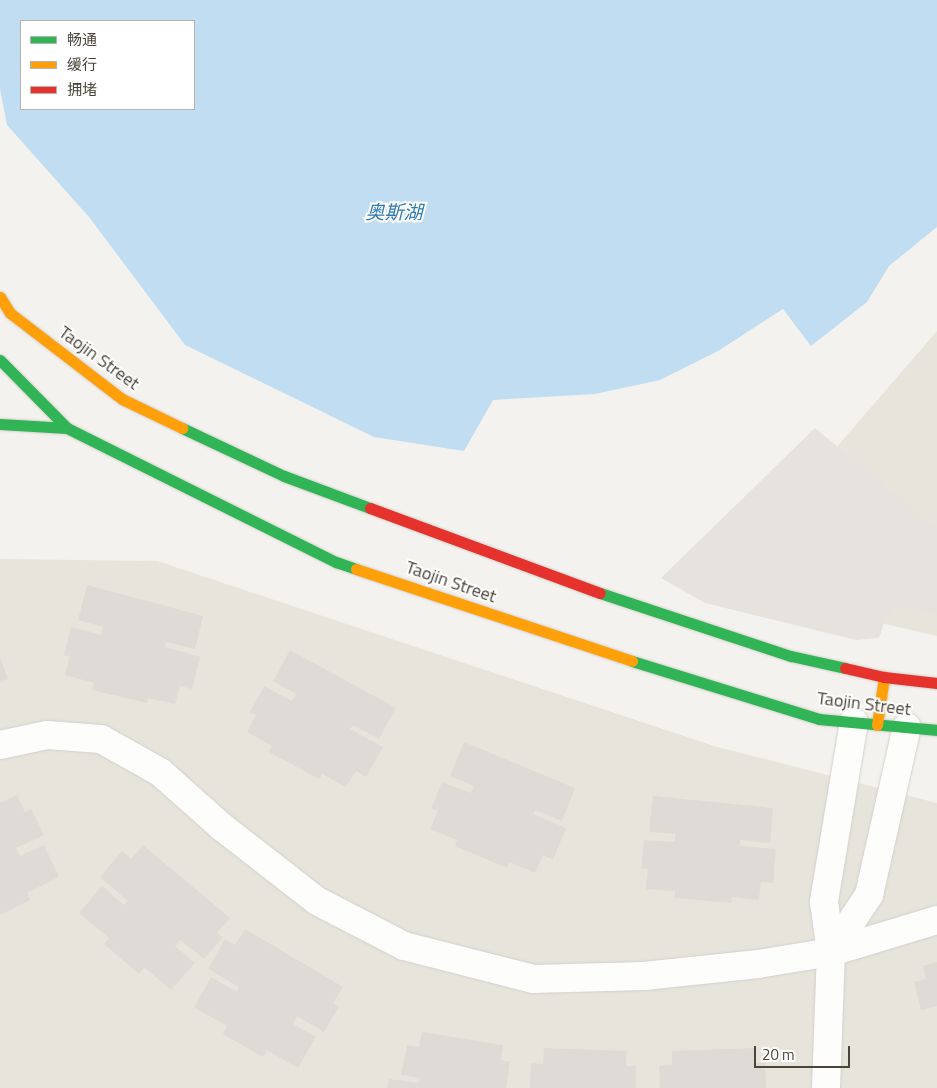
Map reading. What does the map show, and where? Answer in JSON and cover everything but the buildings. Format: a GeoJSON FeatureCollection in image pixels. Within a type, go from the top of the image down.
{"type":"FeatureCollection","features":[{"type":"Feature","properties":{"kind":"street"},"geometry":{"type":"LineString","coordinates":[[0,297],[10,313],[0,320]]}},
{"type":"Feature","properties":{"kind":"street","name":"Taojin Street"},"geometry":{"type":"LineString","coordinates":[[10,313],[122,399],[284,476],[571,583],[790,656],[884,677],[937,683]]}},
{"type":"Feature","properties":{"kind":"street","name":"Taojin Street"},"geometry":{"type":"LineString","coordinates":[[0,360],[67,428],[336,562],[610,655],[819,719],[937,730]]}},
{"type":"Feature","properties":{"kind":"street"},"geometry":{"type":"LineString","coordinates":[[0,424],[67,428]]}},
{"type":"Feature","properties":{"kind":"street"},"geometry":{"type":"LineString","coordinates":[[826,1088],[831,952],[824,902],[865,723],[884,677]]}},
{"type":"Feature","properties":{"kind":"street"},"geometry":{"type":"LineString","coordinates":[[831,952],[869,895],[907,727]]}},
{"type":"Feature","properties":{"kind":"street"},"geometry":{"type":"LineString","coordinates":[[0,745],[47,735],[101,739],[160,772],[222,827],[317,901],[404,946],[533,979],[644,976],[758,964],[831,952],[937,920]]}},
{"type":"Feature","properties":{"kind":"shaded area"},"geometry":{"type":"Polygon","coordinates":[[[937,331],[937,636],[737,590],[829,456],[937,331]]]}},
{"type":"Feature","properties":{"kind":"shaded area"},"geometry":{"type":"Polygon","coordinates":[[[815,428],[937,529],[937,615],[910,608],[896,608],[885,620],[879,638],[856,640],[705,603],[661,578],[815,428]]]}},
{"type":"Feature","properties":{"kind":"shaded area"},"geometry":{"type":"Polygon","coordinates":[[[0,559],[157,561],[714,746],[937,803],[937,1088],[0,1088],[0,559]]]}},
{"type":"Feature","properties":{"kind":"water","name":"奥斯湖"},"geometry":{"type":"Polygon","coordinates":[[[0,0],[937,0],[937,227],[889,266],[867,302],[811,346],[783,309],[718,351],[660,380],[595,394],[493,400],[464,451],[374,437],[185,345],[89,217],[7,125],[0,89],[0,0]]]}},
{"type":"Feature","properties":{"kind":"traffic: fast"},"geometry":{"type":"LineString","coordinates":[[0,360],[67,428],[336,562],[356,569]]}},
{"type":"Feature","properties":{"kind":"traffic: fast"},"geometry":{"type":"LineString","coordinates":[[0,424],[67,428]]}},
{"type":"Feature","properties":{"kind":"traffic: fast"},"geometry":{"type":"LineString","coordinates":[[182,428],[284,476],[370,508]]}},
{"type":"Feature","properties":{"kind":"traffic: fast"},"geometry":{"type":"LineString","coordinates":[[600,593],[791,656],[845,668]]}},
{"type":"Feature","properties":{"kind":"traffic: fast"},"geometry":{"type":"LineString","coordinates":[[632,661],[819,719],[937,730]]}},
{"type":"Feature","properties":{"kind":"traffic: slow"},"geometry":{"type":"LineString","coordinates":[[0,297],[10,313],[122,399],[182,428]]}},
{"type":"Feature","properties":{"kind":"traffic: slow"},"geometry":{"type":"LineString","coordinates":[[356,569],[632,661]]}},
{"type":"Feature","properties":{"kind":"traffic: slow"},"geometry":{"type":"LineString","coordinates":[[877,725],[884,677]]}},
{"type":"Feature","properties":{"kind":"traffic: jam"},"geometry":{"type":"LineString","coordinates":[[370,508],[600,593]]}},
{"type":"Feature","properties":{"kind":"traffic: jam"},"geometry":{"type":"LineString","coordinates":[[845,668],[884,677],[937,683]]}}]}
